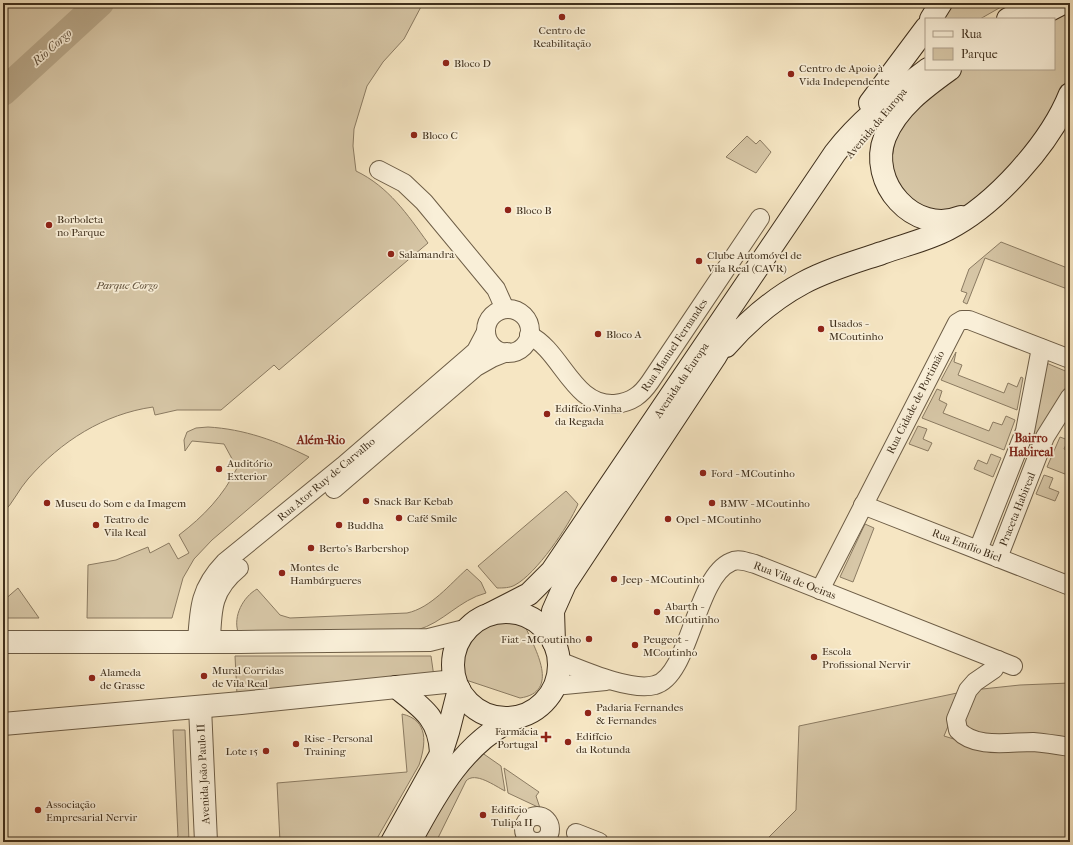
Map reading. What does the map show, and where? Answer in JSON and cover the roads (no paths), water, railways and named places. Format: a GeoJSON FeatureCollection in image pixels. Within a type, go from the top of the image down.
{"type":"FeatureCollection","features":[{"type":"Feature","properties":{"kind":"main road"},"geometry":{"type":"LineString","coordinates":[[933,18],[942,3]]}},
{"type":"Feature","properties":{"kind":"main road"},"geometry":{"type":"LineString","coordinates":[[1011,18],[1063,3]]}},
{"type":"Feature","properties":{"kind":"main road"},"geometry":{"type":"LineString","coordinates":[[835,154],[925,29]]}},
{"type":"Feature","properties":{"kind":"main road"},"geometry":{"type":"LineString","coordinates":[[949,70],[913,99],[891,126],[882,148],[883,171],[891,193],[898,202],[907,209],[927,219],[938,220],[957,218],[983,204]]}},
{"type":"Feature","properties":{"kind":"main road","name":"Avenida da Europa"},"geometry":{"type":"LineString","coordinates":[[490,614],[529,594],[552,571],[835,154],[851,133],[869,115],[919,76]]}},
{"type":"Feature","properties":{"kind":"main road","name":"Avenida da Europa"},"geometry":{"type":"LineString","coordinates":[[556,652],[553,611],[565,584],[715,358],[737,317],[833,176],[860,140],[919,76]]}},
{"type":"Feature","properties":{"kind":"main road"},"geometry":{"type":"LineString","coordinates":[[715,358],[755,317],[793,288],[823,273],[947,230],[969,216],[1004,186],[1033,155],[1053,128],[1070,94]]}},
{"type":"Feature","properties":{"kind":"main road"},"geometry":{"type":"LineString","coordinates":[[392,842],[441,754],[448,732],[457,685],[453,663],[456,646],[465,631],[476,621],[490,614],[504,612],[517,613],[529,617],[548,633],[556,652],[558,674],[554,686],[546,699],[534,710],[502,725],[482,739],[463,758],[440,791],[410,842]]}},
{"type":"Feature","properties":{"kind":"main road"},"geometry":{"type":"LineString","coordinates":[[3,642],[429,640],[465,631]]}},
{"type":"Feature","properties":{"kind":"main road"},"geometry":{"type":"LineString","coordinates":[[3,724],[200,707],[396,687],[457,685]]}},
{"type":"Feature","properties":{"kind":"main road"},"geometry":{"type":"LineString","coordinates":[[457,685],[467,700],[478,709],[491,716],[505,718],[519,716]]}},
{"type":"Feature","properties":{"kind":"main road"},"geometry":{"type":"LineString","coordinates":[[396,687],[432,719],[438,730],[441,754]]}},
{"type":"Feature","properties":{"kind":"main road","name":"Avenida João Paulo II"},"geometry":{"type":"LineString","coordinates":[[200,707],[206,842]]}},
{"type":"Feature","properties":{"kind":"street"},"geometry":{"type":"LineString","coordinates":[[379,170],[404,183],[424,202],[496,289],[505,309]]}},
{"type":"Feature","properties":{"kind":"street","name":"Rua Manuel Fernandes"},"geometry":{"type":"LineString","coordinates":[[529,335],[543,345],[575,384],[590,396],[610,404],[632,400],[639,396],[650,382],[760,218]]}},
{"type":"Feature","properties":{"kind":"street"},"geometry":{"type":"LineString","coordinates":[[505,309],[515,310],[523,315],[529,324],[529,335],[523,346],[513,352],[507,352],[495,348],[487,338],[486,332],[489,320],[498,311],[505,309]]}},
{"type":"Feature","properties":{"kind":"street","name":"Rua Cidade de Portimão"},"geometry":{"type":"LineString","coordinates":[[820,590],[957,323],[962,320],[969,320],[1070,359]]}},
{"type":"Feature","properties":{"kind":"street","name":"Rua Ator Ruy de Carvalho"},"geometry":{"type":"LineString","coordinates":[[204,642],[200,603],[208,582],[218,570],[476,351],[486,332]]}},
{"type":"Feature","properties":{"kind":"street","name":"Praceta Habireal"},"geometry":{"type":"LineString","coordinates":[[978,550],[1025,431],[1041,348]]}},
{"type":"Feature","properties":{"kind":"street","name":"Rua Ator Ruy de Carvalho"},"geometry":{"type":"LineString","coordinates":[[204,642],[213,604],[219,589],[230,575],[384,448],[476,367],[507,352]]}},
{"type":"Feature","properties":{"kind":"street","name":"Praceta Habireal"},"geometry":{"type":"LineString","coordinates":[[998,558],[1046,437],[1070,397]]}},
{"type":"Feature","properties":{"kind":"street","name":"Rua Emílio Biel"},"geometry":{"type":"LineString","coordinates":[[863,505],[1070,586]]}},
{"type":"Feature","properties":{"kind":"street","name":"Rua Vila de Oeiras"},"geometry":{"type":"LineString","coordinates":[[612,681],[648,686],[662,683],[674,668],[710,585],[720,570],[732,561],[751,562],[1006,663],[975,682],[968,690],[956,719],[958,730],[968,737],[981,741],[1033,742],[1070,747]]}},
{"type":"Feature","properties":{"kind":"street"},"geometry":{"type":"LineString","coordinates":[[556,652],[612,681]]}},
{"type":"Feature","properties":{"kind":"street"},"geometry":{"type":"LineString","coordinates":[[554,686],[612,681]]}},
{"type":"Feature","properties":{"kind":"street"},"geometry":{"type":"LineString","coordinates":[[576,833],[599,842]]}},
{"type":"Feature","properties":{"kind":"waterway","name":"Rio Corgo"},"geometry":{"type":"LineString","coordinates":[[3,92],[100,3]]}},
{"type":"Feature","properties":{"kind":"place","name":"Centro de Reabilitação"},"geometry":{"type":"Point","coordinates":[562,17]}},
{"type":"Feature","properties":{"kind":"place","name":"Bloco D"},"geometry":{"type":"Point","coordinates":[446,63]}},
{"type":"Feature","properties":{"kind":"place","name":"Centro de Apoio à Vida Independente"},"geometry":{"type":"Point","coordinates":[791,74]}},
{"type":"Feature","properties":{"kind":"place","name":"Bloco C"},"geometry":{"type":"Point","coordinates":[414,135]}},
{"type":"Feature","properties":{"kind":"place","name":"Bloco B"},"geometry":{"type":"Point","coordinates":[508,210]}},
{"type":"Feature","properties":{"kind":"place","name":"Borboleta no Parque"},"geometry":{"type":"Point","coordinates":[49,225]}},
{"type":"Feature","properties":{"kind":"place","name":"Salamandra"},"geometry":{"type":"Point","coordinates":[391,254]}},
{"type":"Feature","properties":{"kind":"place","name":"Clube Automóvel de Vila Real (CAVR)"},"geometry":{"type":"Point","coordinates":[699,261]}},
{"type":"Feature","properties":{"kind":"place","name":"Usados - MCoutinho"},"geometry":{"type":"Point","coordinates":[821,329]}},
{"type":"Feature","properties":{"kind":"place","name":"Bloco A"},"geometry":{"type":"Point","coordinates":[598,334]}},
{"type":"Feature","properties":{"kind":"place","name":"Edifício Vinha da Regada"},"geometry":{"type":"Point","coordinates":[547,414]}},
{"type":"Feature","properties":{"kind":"place","name":"Auditório Exterior"},"geometry":{"type":"Point","coordinates":[219,469]}},
{"type":"Feature","properties":{"kind":"place","name":"Ford - MCoutinho"},"geometry":{"type":"Point","coordinates":[703,473]}},
{"type":"Feature","properties":{"kind":"place","name":"Snack Bar Kebab"},"geometry":{"type":"Point","coordinates":[366,501]}},
{"type":"Feature","properties":{"kind":"place","name":"Museu do Som e da Imagem"},"geometry":{"type":"Point","coordinates":[47,503]}},
{"type":"Feature","properties":{"kind":"place","name":"BMW - MCoutinho"},"geometry":{"type":"Point","coordinates":[712,503]}},
{"type":"Feature","properties":{"kind":"place","name":"Café Smile"},"geometry":{"type":"Point","coordinates":[399,518]}},
{"type":"Feature","properties":{"kind":"place","name":"Opel - MCoutinho"},"geometry":{"type":"Point","coordinates":[668,519]}},
{"type":"Feature","properties":{"kind":"place","name":"Teatro de Vila Real"},"geometry":{"type":"Point","coordinates":[96,525]}},
{"type":"Feature","properties":{"kind":"place","name":"Buddha"},"geometry":{"type":"Point","coordinates":[339,525]}},
{"type":"Feature","properties":{"kind":"place","name":"Berto's Barbershop"},"geometry":{"type":"Point","coordinates":[311,548]}},
{"type":"Feature","properties":{"kind":"place","name":"Montes de Hambúrgueres"},"geometry":{"type":"Point","coordinates":[282,573]}},
{"type":"Feature","properties":{"kind":"place","name":"Jeep - MCoutinho"},"geometry":{"type":"Point","coordinates":[614,579]}},
{"type":"Feature","properties":{"kind":"place","name":"Abarth - MCoutinho"},"geometry":{"type":"Point","coordinates":[657,612]}},
{"type":"Feature","properties":{"kind":"place","name":"Fiat - MCoutinho"},"geometry":{"type":"Point","coordinates":[589,639]}},
{"type":"Feature","properties":{"kind":"place","name":"Peugeot - MCoutinho"},"geometry":{"type":"Point","coordinates":[635,645]}},
{"type":"Feature","properties":{"kind":"place","name":"Escola Profissional Nervir"},"geometry":{"type":"Point","coordinates":[814,657]}},
{"type":"Feature","properties":{"kind":"place","name":"Mural Corridas de Vila Real"},"geometry":{"type":"Point","coordinates":[204,676]}},
{"type":"Feature","properties":{"kind":"place","name":"Alameda de Grasse"},"geometry":{"type":"Point","coordinates":[92,678]}},
{"type":"Feature","properties":{"kind":"place","name":"Padaria Fernandes & Fernandes"},"geometry":{"type":"Point","coordinates":[588,713]}},
{"type":"Feature","properties":{"kind":"place","name":"Farmácia Portugal"},"geometry":{"type":"Point","coordinates":[546,737]}},
{"type":"Feature","properties":{"kind":"place","name":"Edifício da Rotunda"},"geometry":{"type":"Point","coordinates":[568,742]}},
{"type":"Feature","properties":{"kind":"place","name":"Rise - Personal Training"},"geometry":{"type":"Point","coordinates":[296,744]}},
{"type":"Feature","properties":{"kind":"place","name":"Lote 15"},"geometry":{"type":"Point","coordinates":[266,751]}},
{"type":"Feature","properties":{"kind":"place","name":"Associação Empresarial Nervir"},"geometry":{"type":"Point","coordinates":[38,810]}},
{"type":"Feature","properties":{"kind":"place","name":"Edifício Tulipa II"},"geometry":{"type":"Point","coordinates":[483,815]}},
{"type":"Feature","properties":{"kind":"district","name":"Além-Rio"},"geometry":{"type":"Point","coordinates":[321,440]}},
{"type":"Feature","properties":{"kind":"district","name":"Bairro Habireal"},"geometry":{"type":"Point","coordinates":[1031,445]}},
{"type":"Feature","properties":{"kind":"park label","name":"Parque Corgo"},"geometry":{"type":"Point","coordinates":[127,285]}}]}
